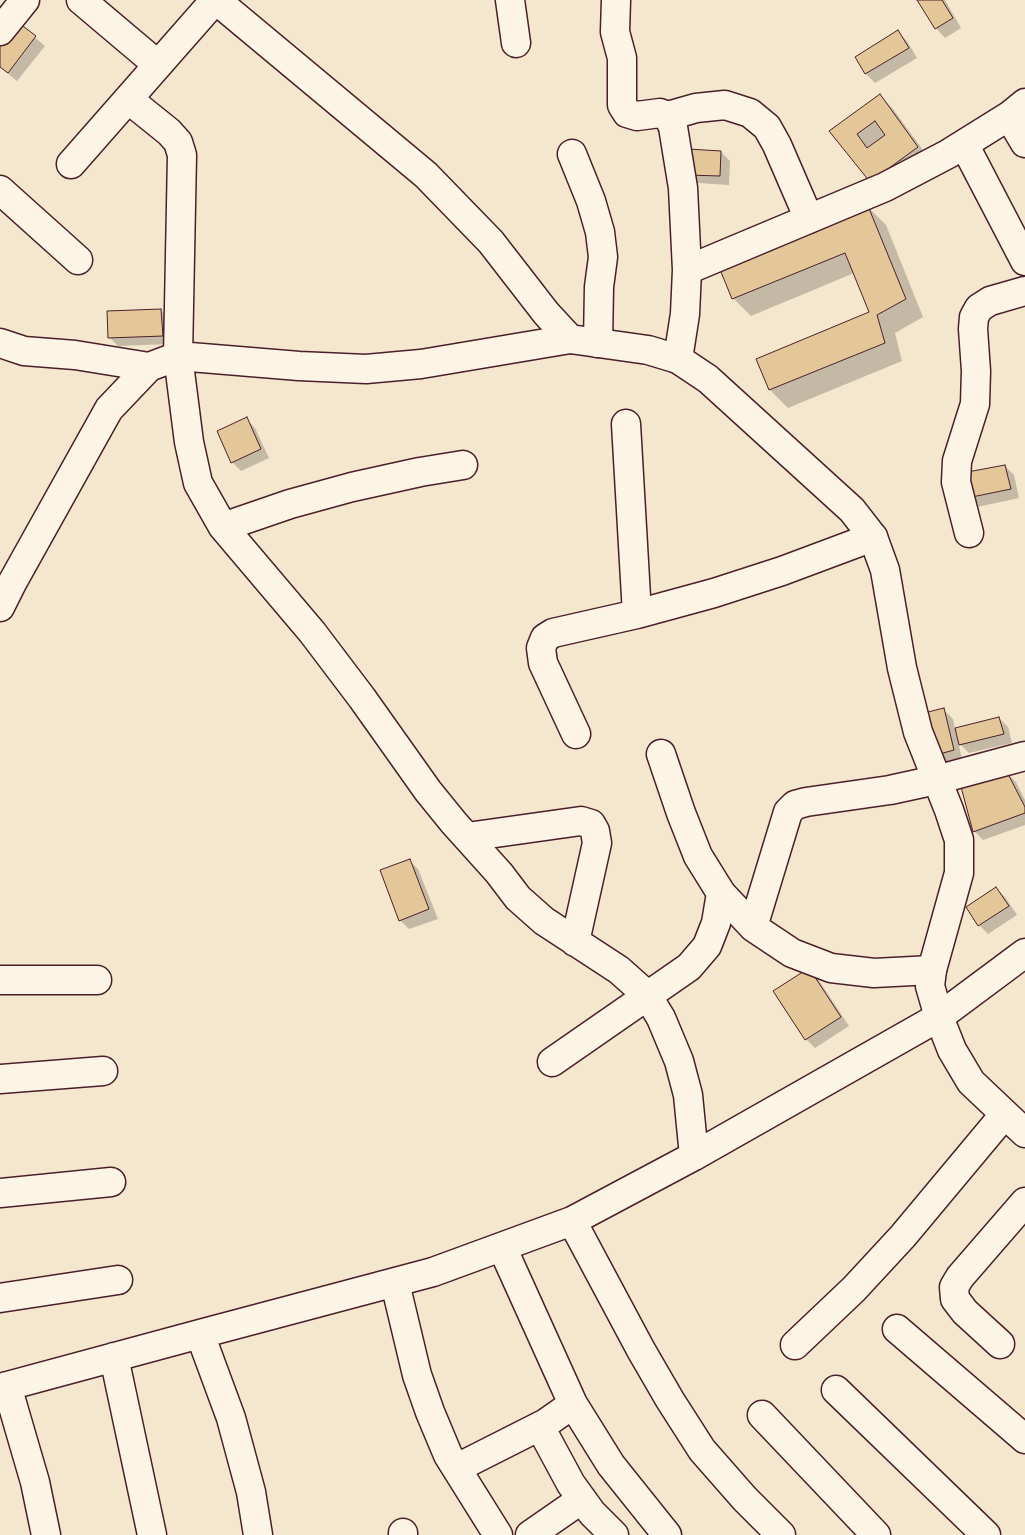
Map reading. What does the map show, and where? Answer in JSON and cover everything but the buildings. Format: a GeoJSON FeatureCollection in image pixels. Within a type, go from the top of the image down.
{"type":"FeatureCollection","features":[{"type":"Feature","properties":{"kind":"street"},"geometry":{"type":"LineString","coordinates":[[0,31],[25,0]]}},
{"type":"Feature","properties":{"kind":"street"},"geometry":{"type":"LineString","coordinates":[[81,0],[158,65]]}},
{"type":"Feature","properties":{"kind":"street"},"geometry":{"type":"LineString","coordinates":[[510,0],[516,42]]}},
{"type":"Feature","properties":{"kind":"street"},"geometry":{"type":"LineString","coordinates":[[616,0],[615,32],[622,58],[622,105],[627,113],[637,116],[660,113],[668,116],[696,108],[725,105],[750,113],[766,127],[777,145],[809,219]]}},
{"type":"Feature","properties":{"kind":"street"},"geometry":{"type":"LineString","coordinates":[[71,164],[158,65],[225,2],[426,175],[490,242],[546,313],[570,339]]}},
{"type":"Feature","properties":{"kind":"street"},"geometry":{"type":"LineString","coordinates":[[128,99],[169,132],[178,142],[182,155],[178,356],[188,442],[198,483],[223,527],[312,632],[428,791],[500,873],[518,898],[544,921],[620,970],[647,995],[661,1018],[679,1060],[688,1095],[694,1156]]}},
{"type":"Feature","properties":{"kind":"street"},"geometry":{"type":"LineString","coordinates":[[687,270],[885,187],[964,144],[1017,110],[1025,143]]}},
{"type":"Feature","properties":{"kind":"street"},"geometry":{"type":"LineString","coordinates":[[668,116],[673,127],[683,188],[687,270],[685,314],[678,359]]}},
{"type":"Feature","properties":{"kind":"street"},"geometry":{"type":"LineString","coordinates":[[964,144],[1025,261]]}},
{"type":"Feature","properties":{"kind":"street"},"geometry":{"type":"LineString","coordinates":[[572,154],[592,201],[600,232],[603,257],[599,287],[598,343]]}},
{"type":"Feature","properties":{"kind":"street"},"geometry":{"type":"LineString","coordinates":[[0,190],[78,260]]}},
{"type":"Feature","properties":{"kind":"street"},"geometry":{"type":"LineString","coordinates":[[969,533],[956,482],[957,462],[975,404],[974,317],[979,308],[990,301],[1025,291]]}},
{"type":"Feature","properties":{"kind":"street"},"geometry":{"type":"LineString","coordinates":[[0,607],[109,409],[150,367],[178,356],[299,366],[366,369],[422,364],[570,339],[648,350],[678,359],[708,379],[852,510],[872,537],[885,570],[902,668],[918,732],[959,840],[959,872],[934,994],[952,1050],[971,1082],[1025,1133]]}},
{"type":"Feature","properties":{"kind":"street"},"geometry":{"type":"LineString","coordinates":[[0,343],[24,351],[74,355],[150,367]]}},
{"type":"Feature","properties":{"kind":"street"},"geometry":{"type":"LineString","coordinates":[[626,424],[637,614]]}},
{"type":"Feature","properties":{"kind":"street"},"geometry":{"type":"LineString","coordinates":[[223,527],[290,504],[352,487],[463,465]]}},
{"type":"Feature","properties":{"kind":"street"},"geometry":{"type":"LineString","coordinates":[[576,734],[543,663],[541,648],[545,638],[553,633],[637,614],[714,593],[872,537]]}},
{"type":"Feature","properties":{"kind":"street"},"geometry":{"type":"LineString","coordinates":[[661,754],[698,856],[722,893],[753,927],[792,953],[831,968],[874,973],[934,994]]}},
{"type":"Feature","properties":{"kind":"street"},"geometry":{"type":"LineString","coordinates":[[753,927],[788,812],[795,805],[890,790],[936,780],[1025,756]]}},
{"type":"Feature","properties":{"kind":"street"},"geometry":{"type":"LineString","coordinates":[[467,836],[581,821],[591,824],[595,831],[597,843],[576,942]]}},
{"type":"Feature","properties":{"kind":"street"},"geometry":{"type":"LineString","coordinates":[[552,1062],[689,967],[707,946],[716,923],[722,893]]}},
{"type":"Feature","properties":{"kind":"street"},"geometry":{"type":"LineString","coordinates":[[46,1535],[36,1482],[4,1387],[433,1272],[572,1221],[694,1156],[934,994],[1025,953]]}},
{"type":"Feature","properties":{"kind":"street"},"geometry":{"type":"LineString","coordinates":[[0,980],[97,980]]}},
{"type":"Feature","properties":{"kind":"street"},"geometry":{"type":"LineString","coordinates":[[0,1079],[103,1071]]}},
{"type":"Feature","properties":{"kind":"street"},"geometry":{"type":"LineString","coordinates":[[795,1345],[854,1289],[897,1243],[1004,1114]]}},
{"type":"Feature","properties":{"kind":"street"},"geometry":{"type":"LineString","coordinates":[[0,1193],[110,1182]]}},
{"type":"Feature","properties":{"kind":"street"},"geometry":{"type":"LineString","coordinates":[[1000,1344],[955,1299],[954,1287],[960,1277],[1025,1202]]}},
{"type":"Feature","properties":{"kind":"street"},"geometry":{"type":"LineString","coordinates":[[572,1221],[641,1350],[702,1450],[745,1500],[781,1535]]}},
{"type":"Feature","properties":{"kind":"street"},"geometry":{"type":"LineString","coordinates":[[502,1246],[573,1404],[611,1465],[658,1532]]}},
{"type":"Feature","properties":{"kind":"street"},"geometry":{"type":"LineString","coordinates":[[0,1298],[118,1280]]}},
{"type":"Feature","properties":{"kind":"street"},"geometry":{"type":"LineString","coordinates":[[394,1283],[417,1375],[430,1412],[448,1454],[498,1535]]}},
{"type":"Feature","properties":{"kind":"street"},"geometry":{"type":"LineString","coordinates":[[897,1329],[1025,1439]]}},
{"type":"Feature","properties":{"kind":"street"},"geometry":{"type":"LineString","coordinates":[[200,1334],[231,1418],[251,1492],[258,1535]]}},
{"type":"Feature","properties":{"kind":"street"},"geometry":{"type":"LineString","coordinates":[[114,1357],[152,1535]]}},
{"type":"Feature","properties":{"kind":"street"},"geometry":{"type":"LineString","coordinates":[[836,1390],[986,1535]]}},
{"type":"Feature","properties":{"kind":"street"},"geometry":{"type":"LineString","coordinates":[[573,1404],[546,1423],[543,1428],[544,1434],[571,1484],[592,1513],[614,1535]]}},
{"type":"Feature","properties":{"kind":"street"},"geometry":{"type":"LineString","coordinates":[[762,1415],[876,1535]]}},
{"type":"Feature","properties":{"kind":"street"},"geometry":{"type":"LineString","coordinates":[[457,1468],[546,1423]]}},
{"type":"Feature","properties":{"kind":"street"},"geometry":{"type":"LineString","coordinates":[[530,1535],[582,1499]]}}]}
